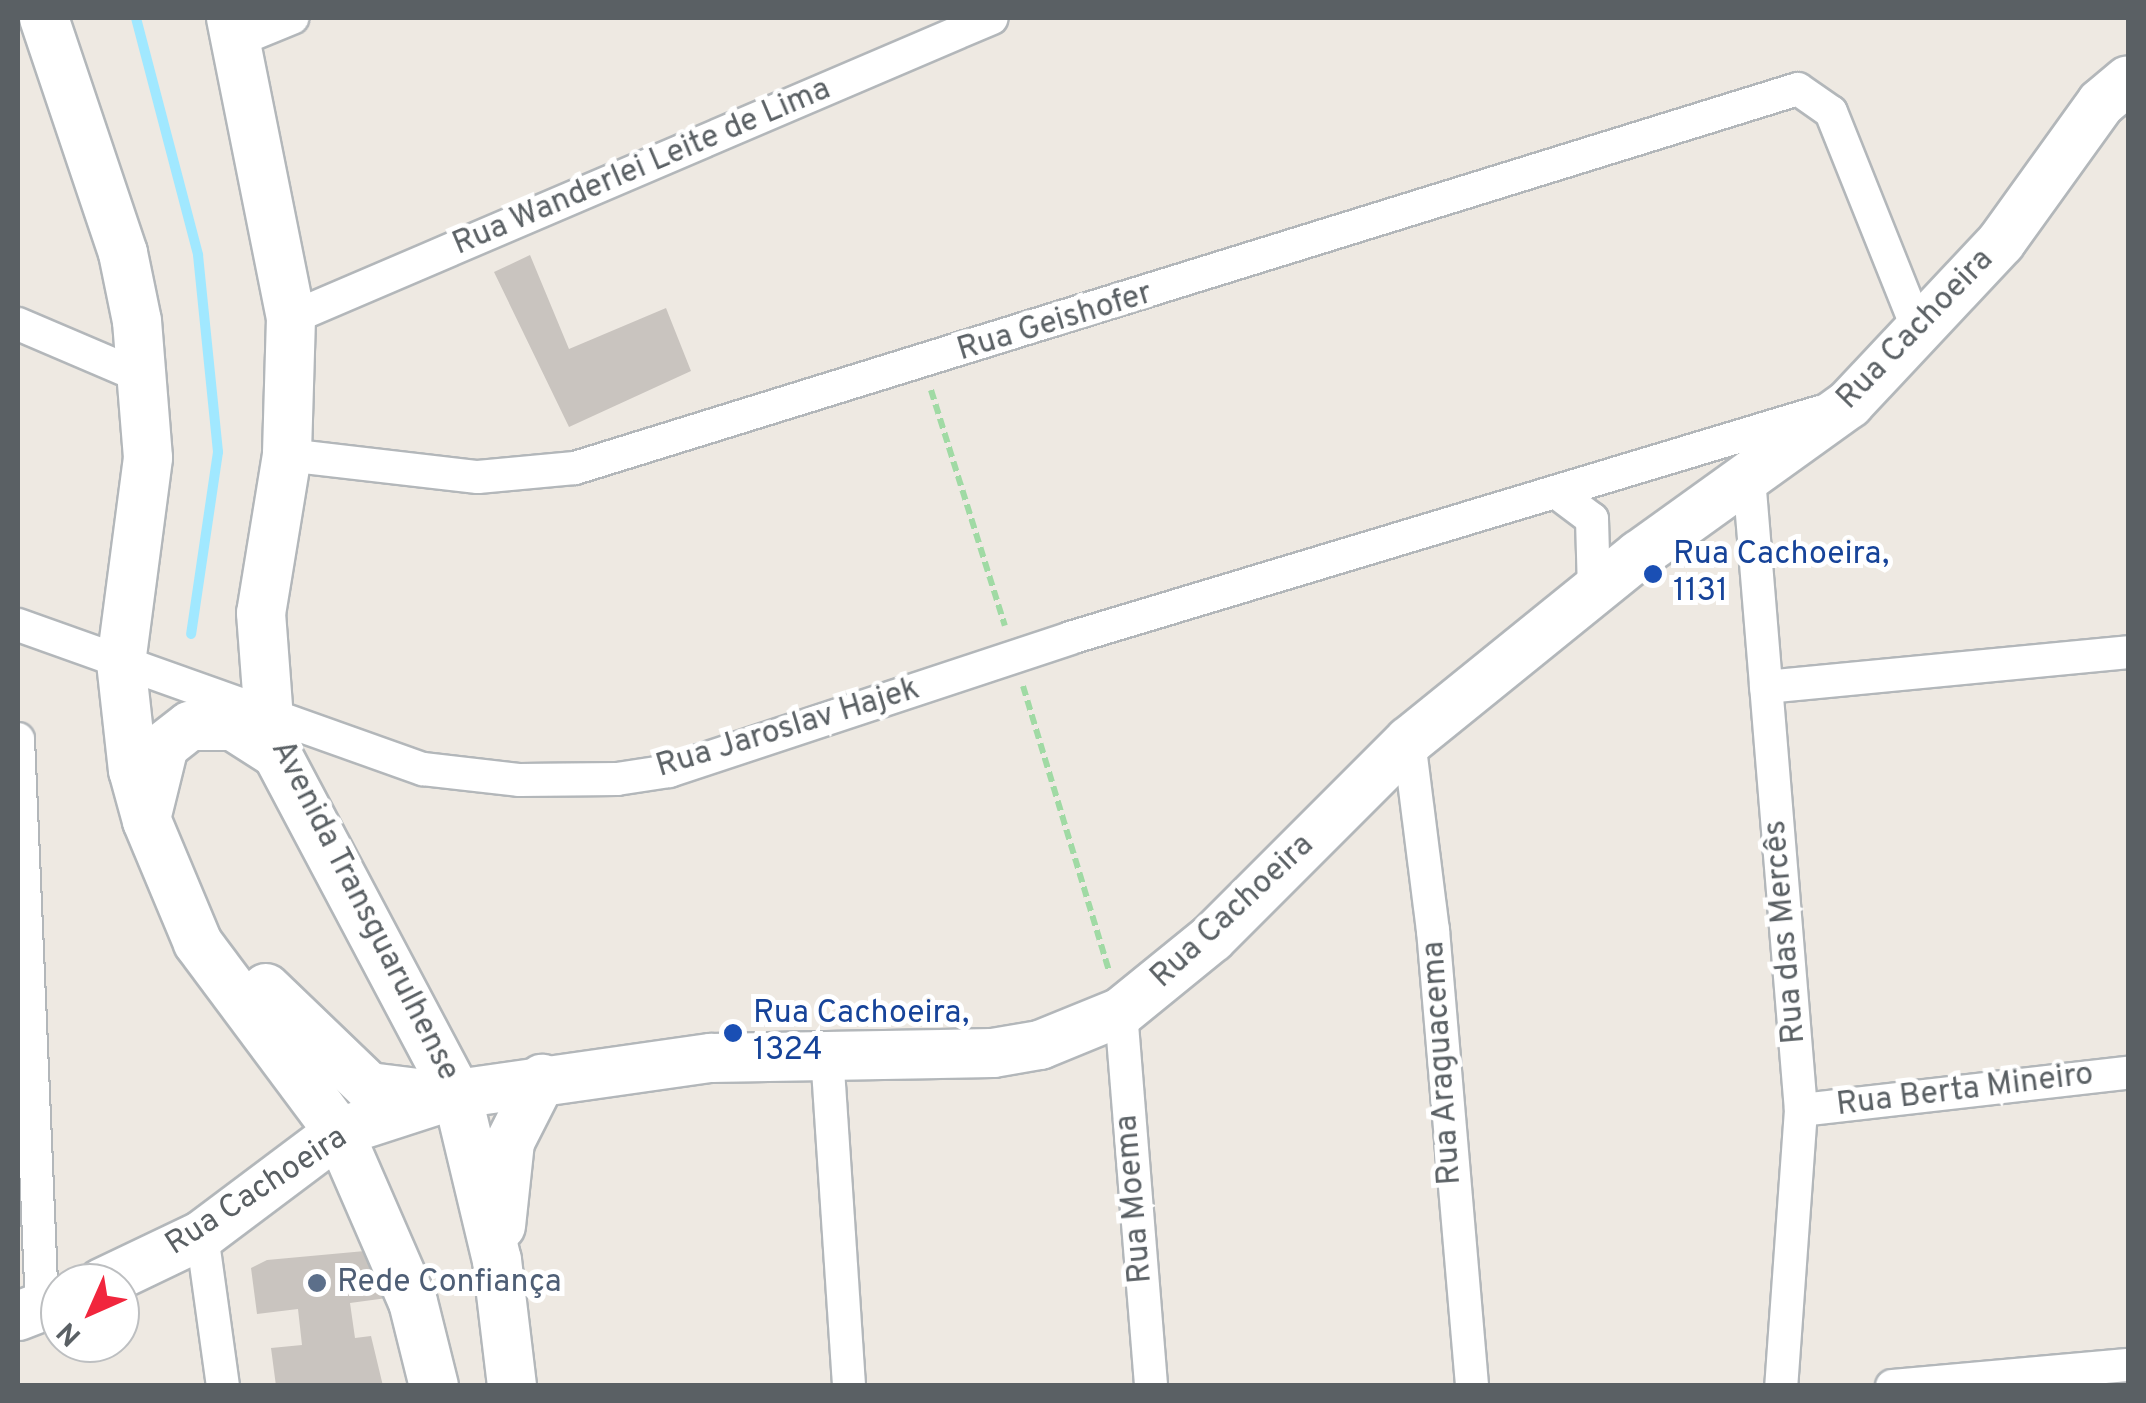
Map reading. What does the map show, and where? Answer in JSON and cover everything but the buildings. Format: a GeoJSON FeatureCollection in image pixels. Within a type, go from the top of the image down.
{"type":"FeatureCollection","features":[{"type":"Feature","properties":{"kind":"main road"},"geometry":{"type":"LineString","coordinates":[[44,18],[123,253],[142,377],[148,458],[121,662],[133,770],[147,821],[170,888],[234,995],[339,1132],[414,1302],[434,1386]]}},
{"type":"Feature","properties":{"kind":"main road","name":"Avenida Transguarulhense"},"geometry":{"type":"LineString","coordinates":[[233,30],[292,318],[288,456],[261,614],[260,660],[273,737],[457,1094],[496,1260]]}},
{"type":"Feature","properties":{"kind":"main road","name":"Rua Cachoeira"},"geometry":{"type":"LineString","coordinates":[[140,1264],[202,1234],[339,1132],[457,1094],[711,1058],[994,1053],[1040,1045],[1121,1012],[1212,938],[1409,741],[1594,590],[1848,404],[1920,335],[2001,242],[2100,102],[2128,80]]}},
{"type":"Feature","properties":{"kind":"main road"},"geometry":{"type":"LineString","coordinates":[[147,821],[164,746],[207,714],[232,726],[273,737]]}},
{"type":"Feature","properties":{"kind":"main road"},"geometry":{"type":"LineString","coordinates":[[170,888],[350,1075],[390,1093],[457,1094]]}},
{"type":"Feature","properties":{"kind":"main road"},"geometry":{"type":"LineString","coordinates":[[512,1386],[496,1260],[510,1142],[542,1079]]}},
{"type":"Feature","properties":{"kind":"street"},"geometry":{"type":"LineString","coordinates":[[233,30],[292,18]]}},
{"type":"Feature","properties":{"kind":"street","name":"Rua Wanderlei Leite de Lima"},"geometry":{"type":"LineString","coordinates":[[292,318],[992,18]]}},
{"type":"Feature","properties":{"kind":"street","name":"Rua Geishofer"},"geometry":{"type":"LineString","coordinates":[[288,456],[523,477],[575,468],[923,365],[1782,90],[1810,92],[1831,112],[1920,335]]}},
{"type":"Feature","properties":{"kind":"street"},"geometry":{"type":"LineString","coordinates":[[18,324],[142,377]]}},
{"type":"Feature","properties":{"kind":"street","name":"Rua Jaroslav Hajek"},"geometry":{"type":"LineString","coordinates":[[273,737],[423,770],[520,780],[618,779],[684,767],[1014,656],[1848,404]]}},
{"type":"Feature","properties":{"kind":"street","name":"Rua das Mercês"},"geometry":{"type":"LineString","coordinates":[[1749,478],[1801,1110],[1781,1386]]}},
{"type":"Feature","properties":{"kind":"street"},"geometry":{"type":"LineString","coordinates":[[1556,492],[1592,519],[1594,590]]}},
{"type":"Feature","properties":{"kind":"street"},"geometry":{"type":"LineString","coordinates":[[18,625],[121,662],[207,714]]}},
{"type":"Feature","properties":{"kind":"street"},"geometry":{"type":"LineString","coordinates":[[1766,688],[2128,652]]}},
{"type":"Feature","properties":{"kind":"street"},"geometry":{"type":"LineString","coordinates":[[18,739],[40,1307]]}},
{"type":"Feature","properties":{"kind":"street","name":"Rua Araguacema"},"geometry":{"type":"LineString","coordinates":[[1409,741],[1433,930],[1472,1386]]}},
{"type":"Feature","properties":{"kind":"street","name":"Rua Moema"},"geometry":{"type":"LineString","coordinates":[[1121,1012],[1151,1386]]}},
{"type":"Feature","properties":{"kind":"street"},"geometry":{"type":"LineString","coordinates":[[827,1054],[849,1386]]}},
{"type":"Feature","properties":{"kind":"street","name":"Rua Berta Mineiro"},"geometry":{"type":"LineString","coordinates":[[1801,1110],[2128,1073]]}},
{"type":"Feature","properties":{"kind":"street"},"geometry":{"type":"LineString","coordinates":[[202,1234],[222,1386]]}},
{"type":"Feature","properties":{"kind":"street"},"geometry":{"type":"LineString","coordinates":[[1892,1386],[2128,1365]]}},
{"type":"Feature","properties":{"kind":"path"},"geometry":{"type":"LineString","coordinates":[[923,365],[1121,1012]]}},
{"type":"Feature","properties":{"kind":"waterway"},"geometry":{"type":"LineString","coordinates":[[136,18],[198,255],[218,452],[191,634]]}},
{"type":"Feature","properties":{"kind":"place","name":"Rua Cachoeira, 1131"},"geometry":{"type":"Point","coordinates":[1653,574]}},
{"type":"Feature","properties":{"kind":"place","name":"Rua Cachoeira, 1324"},"geometry":{"type":"Point","coordinates":[733,1033]}},
{"type":"Feature","properties":{"kind":"place","name":"Rede Confiança"},"geometry":{"type":"Point","coordinates":[317,1283]}}]}
